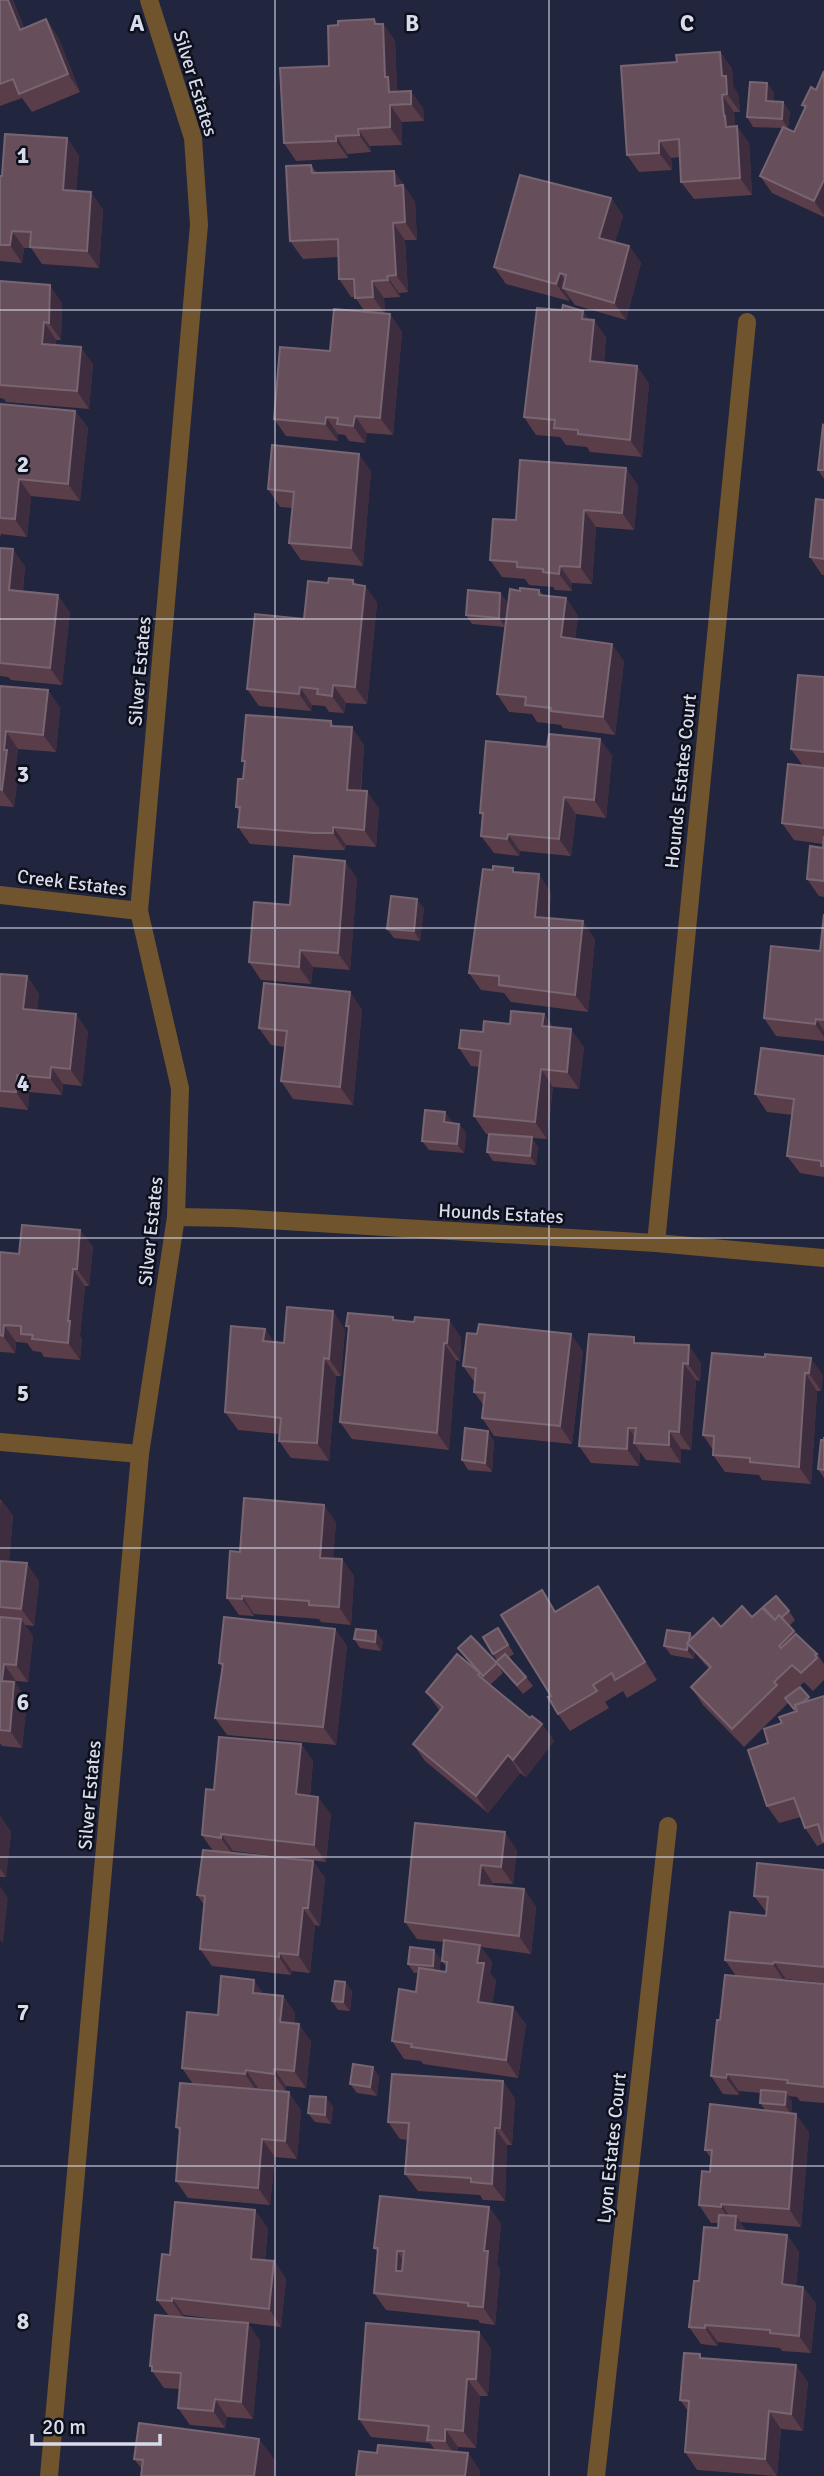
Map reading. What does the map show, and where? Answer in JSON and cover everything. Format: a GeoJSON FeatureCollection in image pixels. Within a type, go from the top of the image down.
{"type":"FeatureCollection","features":[{"type":"Feature","properties":{"kind":"street","name":"Silver Estates"},"geometry":{"type":"LineString","coordinates":[[49,2476],[140,1454],[176,1217],[180,1088],[139,911],[199,225],[193,138],[149,0]]}},
{"type":"Feature","properties":{"kind":"street","name":"Hounds Estates Court"},"geometry":{"type":"LineString","coordinates":[[656,1243],[747,322]]}},
{"type":"Feature","properties":{"kind":"street","name":"Creek Estates"},"geometry":{"type":"LineString","coordinates":[[0,895],[139,911]]}},
{"type":"Feature","properties":{"kind":"street","name":"Hounds Estates"},"geometry":{"type":"LineString","coordinates":[[176,1217],[656,1243],[824,1258]]}},
{"type":"Feature","properties":{"kind":"street"},"geometry":{"type":"LineString","coordinates":[[0,1442],[140,1454]]}},
{"type":"Feature","properties":{"kind":"street","name":"Lyon Estates Court"},"geometry":{"type":"LineString","coordinates":[[596,2476],[668,1826]]}},
{"type":"Feature","properties":{"kind":"building"},"geometry":{"type":"Polygon","coordinates":[[[0,0],[8,0],[20,30],[46,19],[68,74],[19,94],[13,79],[0,84],[0,0]]]}},
{"type":"Feature","properties":{"kind":"building"},"geometry":{"type":"Polygon","coordinates":[[[374,19],[375,24],[383,24],[385,77],[388,77],[389,92],[411,91],[411,104],[390,105],[390,127],[358,129],[359,135],[336,136],[336,141],[284,143],[280,68],[329,66],[328,26],[338,25],[338,21],[374,19]]]}},
{"type":"Feature","properties":{"kind":"building"},"geometry":{"type":"Polygon","coordinates":[[[720,52],[722,76],[726,76],[727,94],[722,95],[724,116],[726,127],[737,126],[740,178],[681,182],[679,139],[659,141],[659,153],[627,155],[621,66],[677,62],[676,55],[720,52]]]}},
{"type":"Feature","properties":{"kind":"building"},"geometry":{"type":"Polygon","coordinates":[[[824,71],[824,180],[814,201],[760,176],[783,127],[794,132],[806,106],[802,105],[811,87],[816,90],[824,71]]]}},
{"type":"Feature","properties":{"kind":"building"},"geometry":{"type":"Polygon","coordinates":[[[750,82],[767,83],[766,101],[783,102],[782,119],[747,117],[750,82]]]}},
{"type":"Feature","properties":{"kind":"building"},"geometry":{"type":"Polygon","coordinates":[[[5,134],[67,138],[63,190],[91,192],[87,251],[30,247],[31,232],[12,231],[10,245],[0,245],[0,176],[5,134]]]}},
{"type":"Feature","properties":{"kind":"building"},"geometry":{"type":"Polygon","coordinates":[[[311,165],[312,173],[394,171],[395,186],[403,185],[405,222],[393,223],[396,275],[387,276],[388,280],[372,281],[373,297],[355,298],[354,279],[339,279],[338,239],[290,241],[286,166],[311,165]]]}},
{"type":"Feature","properties":{"kind":"building"},"geometry":{"type":"Polygon","coordinates":[[[520,175],[611,198],[599,238],[629,246],[614,303],[563,288],[566,275],[560,273],[556,284],[494,267],[520,175]]]}},
{"type":"Feature","properties":{"kind":"building"},"geometry":{"type":"Polygon","coordinates":[[[0,281],[50,285],[49,323],[44,322],[42,344],[81,347],[77,391],[0,385],[0,281]]]}},
{"type":"Feature","properties":{"kind":"building"},"geometry":{"type":"Polygon","coordinates":[[[563,305],[583,311],[582,319],[594,320],[590,361],[637,366],[630,440],[578,434],[578,430],[554,428],[555,420],[524,417],[537,308],[562,310],[563,305]]]}},
{"type":"Feature","properties":{"kind":"building"},"geometry":{"type":"Polygon","coordinates":[[[334,309],[390,314],[380,418],[355,416],[353,426],[337,424],[338,418],[326,417],[325,424],[274,419],[280,347],[330,351],[334,309]]]}},
{"type":"Feature","properties":{"kind":"building"},"geometry":{"type":"Polygon","coordinates":[[[0,404],[75,411],[68,484],[19,479],[15,519],[0,518],[0,404]]]}},
{"type":"Feature","properties":{"kind":"building"},"geometry":{"type":"Polygon","coordinates":[[[823,425],[824,470],[818,470],[823,425]]]}},
{"type":"Feature","properties":{"kind":"building"},"geometry":{"type":"Polygon","coordinates":[[[272,445],[359,454],[351,548],[289,543],[294,492],[268,489],[272,445]]]}},
{"type":"Feature","properties":{"kind":"building"},"geometry":{"type":"Polygon","coordinates":[[[520,460],[626,468],[622,513],[584,510],[580,567],[560,566],[559,574],[543,572],[543,569],[517,567],[517,562],[490,560],[493,519],[516,520],[520,460]]]}},
{"type":"Feature","properties":{"kind":"building"},"geometry":{"type":"Polygon","coordinates":[[[816,499],[824,500],[824,559],[810,557],[816,499]]]}},
{"type":"Feature","properties":{"kind":"building"},"geometry":{"type":"Polygon","coordinates":[[[0,548],[13,549],[9,590],[58,595],[50,668],[0,663],[0,548]]]}},
{"type":"Feature","properties":{"kind":"building"},"geometry":{"type":"Polygon","coordinates":[[[329,578],[353,580],[353,584],[365,586],[355,687],[333,685],[332,696],[317,694],[318,689],[300,687],[299,694],[247,689],[255,614],[304,619],[308,581],[328,583],[329,578]]]}},
{"type":"Feature","properties":{"kind":"building"},"geometry":{"type":"Polygon","coordinates":[[[520,588],[539,590],[539,595],[566,598],[561,637],[612,644],[603,717],[551,711],[551,708],[525,705],[526,697],[497,694],[510,589],[520,591],[520,588]]]}},
{"type":"Feature","properties":{"kind":"building"},"geometry":{"type":"Polygon","coordinates":[[[468,590],[500,593],[499,618],[466,615],[468,590]]]}},
{"type":"Feature","properties":{"kind":"building"},"geometry":{"type":"Polygon","coordinates":[[[798,675],[824,677],[824,752],[791,749],[798,675]]]}},
{"type":"Feature","properties":{"kind":"building"},"geometry":{"type":"Polygon","coordinates":[[[0,686],[48,690],[43,735],[6,731],[4,750],[7,750],[2,790],[0,789],[0,686]]]}},
{"type":"Feature","properties":{"kind":"building"},"geometry":{"type":"Polygon","coordinates":[[[246,715],[331,721],[331,726],[352,727],[347,790],[367,791],[364,830],[333,827],[333,833],[313,833],[238,827],[238,779],[243,779],[246,715]]]}},
{"type":"Feature","properties":{"kind":"building"},"geometry":{"type":"Polygon","coordinates":[[[549,734],[600,739],[594,800],[564,797],[559,839],[508,834],[507,839],[481,836],[483,813],[480,813],[486,741],[547,747],[549,734]]]}},
{"type":"Feature","properties":{"kind":"building"},"geometry":{"type":"Polygon","coordinates":[[[788,764],[824,768],[824,828],[782,823],[788,764]]]}},
{"type":"Feature","properties":{"kind":"building"},"geometry":{"type":"Polygon","coordinates":[[[824,836],[824,881],[807,879],[810,846],[823,848],[824,836]]]}},
{"type":"Feature","properties":{"kind":"building"},"geometry":{"type":"Polygon","coordinates":[[[294,856],[345,861],[338,953],[300,950],[299,967],[249,962],[254,902],[290,905],[294,856]]]}},
{"type":"Feature","properties":{"kind":"building"},"geometry":{"type":"Polygon","coordinates":[[[493,866],[513,868],[513,872],[539,874],[535,917],[583,921],[575,995],[499,985],[499,976],[469,973],[483,869],[493,870],[493,866]]]}},
{"type":"Feature","properties":{"kind":"building"},"geometry":{"type":"Polygon","coordinates":[[[391,896],[417,899],[414,931],[387,929],[391,896]]]}},
{"type":"Feature","properties":{"kind":"building"},"geometry":{"type":"Polygon","coordinates":[[[824,914],[824,1020],[816,1019],[815,1024],[764,1018],[771,946],[820,951],[824,914]]]}},
{"type":"Feature","properties":{"kind":"building"},"geometry":{"type":"Polygon","coordinates":[[[0,974],[27,976],[23,1009],[76,1014],[70,1069],[51,1067],[50,1078],[17,1075],[16,1092],[0,1091],[0,974]]]}},
{"type":"Feature","properties":{"kind":"building"},"geometry":{"type":"Polygon","coordinates":[[[264,983],[350,992],[340,1087],[281,1081],[287,1031],[259,1028],[264,983]]]}},
{"type":"Feature","properties":{"kind":"building"},"geometry":{"type":"Polygon","coordinates":[[[511,1011],[544,1014],[542,1026],[571,1029],[567,1072],[541,1069],[535,1122],[474,1116],[481,1051],[459,1048],[461,1030],[483,1032],[484,1021],[510,1024],[511,1011]]]}},
{"type":"Feature","properties":{"kind":"building"},"geometry":{"type":"Polygon","coordinates":[[[761,1048],[824,1056],[824,1166],[821,1166],[821,1161],[787,1156],[794,1099],[755,1094],[761,1048]]]}},
{"type":"Feature","properties":{"kind":"building"},"geometry":{"type":"Polygon","coordinates":[[[425,1110],[445,1112],[444,1122],[459,1124],[457,1144],[422,1141],[425,1110]]]}},
{"type":"Feature","properties":{"kind":"building"},"geometry":{"type":"Polygon","coordinates":[[[489,1134],[532,1137],[530,1156],[487,1152],[489,1134]]]}},
{"type":"Feature","properties":{"kind":"building"},"geometry":{"type":"Polygon","coordinates":[[[22,1225],[80,1230],[77,1269],[73,1269],[68,1343],[32,1339],[33,1335],[21,1334],[21,1326],[4,1325],[3,1336],[0,1335],[0,1252],[19,1254],[22,1225]]]}},
{"type":"Feature","properties":{"kind":"building"},"geometry":{"type":"Polygon","coordinates":[[[287,1307],[333,1311],[329,1359],[324,1358],[317,1443],[279,1441],[281,1418],[225,1412],[231,1326],[265,1329],[263,1341],[284,1343],[287,1307]]]}},
{"type":"Feature","properties":{"kind":"building"},"geometry":{"type":"Polygon","coordinates":[[[348,1313],[393,1317],[393,1320],[414,1322],[415,1317],[449,1320],[447,1343],[444,1343],[437,1433],[340,1422],[348,1313]]]}},
{"type":"Feature","properties":{"kind":"building"},"geometry":{"type":"Polygon","coordinates":[[[479,1324],[571,1334],[560,1426],[482,1418],[485,1393],[474,1392],[476,1368],[463,1366],[467,1333],[477,1334],[479,1324]]]}},
{"type":"Feature","properties":{"kind":"building"},"geometry":{"type":"Polygon","coordinates":[[[589,1334],[634,1337],[634,1343],[689,1345],[688,1364],[683,1363],[679,1432],[669,1431],[669,1445],[634,1443],[636,1428],[628,1428],[627,1449],[579,1446],[589,1334]]]}},
{"type":"Feature","properties":{"kind":"building"},"geometry":{"type":"Polygon","coordinates":[[[712,1353],[811,1358],[809,1373],[805,1373],[799,1467],[750,1462],[750,1458],[713,1455],[714,1436],[703,1435],[712,1353]]]}},
{"type":"Feature","properties":{"kind":"building"},"geometry":{"type":"Polygon","coordinates":[[[465,1428],[488,1431],[485,1463],[462,1460],[465,1428]]]}},
{"type":"Feature","properties":{"kind":"building"},"geometry":{"type":"Polygon","coordinates":[[[821,1440],[824,1440],[824,1470],[818,1469],[821,1440]]]}},
{"type":"Feature","properties":{"kind":"building"},"geometry":{"type":"Polygon","coordinates":[[[244,1498],[324,1505],[320,1558],[342,1559],[339,1607],[309,1605],[309,1601],[242,1596],[242,1599],[227,1598],[230,1551],[240,1552],[244,1498]]]}},
{"type":"Feature","properties":{"kind":"building"},"geometry":{"type":"Polygon","coordinates":[[[0,1561],[27,1563],[21,1609],[0,1607],[0,1561]]]}},
{"type":"Feature","properties":{"kind":"building"},"geometry":{"type":"Polygon","coordinates":[[[598,1586],[645,1662],[615,1680],[612,1673],[593,1685],[597,1691],[558,1714],[548,1697],[551,1696],[501,1615],[542,1590],[555,1612],[598,1586]]]}},
{"type":"Feature","properties":{"kind":"building"},"geometry":{"type":"Polygon","coordinates":[[[776,1596],[789,1611],[775,1620],[763,1607],[776,1596]]]}},
{"type":"Feature","properties":{"kind":"building"},"geometry":{"type":"Polygon","coordinates":[[[742,1606],[752,1617],[762,1608],[775,1620],[779,1615],[794,1631],[779,1646],[781,1648],[796,1634],[817,1654],[817,1658],[801,1673],[792,1665],[774,1682],[777,1685],[732,1729],[691,1687],[711,1667],[687,1643],[713,1618],[721,1627],[742,1606]]]}},
{"type":"Feature","properties":{"kind":"building"},"geometry":{"type":"Polygon","coordinates":[[[0,1617],[21,1619],[16,1665],[4,1664],[2,1681],[14,1682],[10,1731],[0,1730],[0,1617]]]}},
{"type":"Feature","properties":{"kind":"building"},"geometry":{"type":"Polygon","coordinates":[[[224,1617],[335,1629],[323,1727],[215,1718],[223,1664],[219,1663],[224,1617]]]}},
{"type":"Feature","properties":{"kind":"building"},"geometry":{"type":"Polygon","coordinates":[[[498,1628],[508,1645],[493,1654],[483,1637],[498,1628]]]}},
{"type":"Feature","properties":{"kind":"building"},"geometry":{"type":"Polygon","coordinates":[[[356,1629],[376,1631],[375,1642],[354,1639],[356,1629]]]}},
{"type":"Feature","properties":{"kind":"building"},"geometry":{"type":"Polygon","coordinates":[[[667,1630],[690,1633],[687,1650],[664,1646],[667,1630]]]}},
{"type":"Feature","properties":{"kind":"building"},"geometry":{"type":"Polygon","coordinates":[[[471,1636],[497,1663],[483,1676],[458,1648],[471,1636]]]}},
{"type":"Feature","properties":{"kind":"building"},"geometry":{"type":"Polygon","coordinates":[[[457,1654],[530,1718],[532,1716],[542,1724],[513,1760],[508,1755],[476,1796],[413,1744],[443,1707],[426,1692],[457,1654]]]}},
{"type":"Feature","properties":{"kind":"building"},"geometry":{"type":"Polygon","coordinates":[[[505,1654],[526,1677],[517,1685],[496,1662],[505,1654]]]}},
{"type":"Feature","properties":{"kind":"building"},"geometry":{"type":"Polygon","coordinates":[[[800,1687],[809,1697],[795,1705],[794,1709],[785,1698],[800,1687]]]}},
{"type":"Feature","properties":{"kind":"building"},"geometry":{"type":"Polygon","coordinates":[[[824,1696],[823,1841],[818,1824],[805,1828],[794,1798],[767,1806],[748,1750],[768,1743],[764,1729],[782,1723],[779,1717],[797,1711],[795,1705],[824,1696]]]}},
{"type":"Feature","properties":{"kind":"building"},"geometry":{"type":"Polygon","coordinates":[[[219,1737],[301,1744],[296,1794],[318,1797],[314,1845],[221,1834],[221,1838],[202,1835],[206,1789],[214,1790],[219,1737]]]}},
{"type":"Feature","properties":{"kind":"building"},"geometry":{"type":"Polygon","coordinates":[[[415,1823],[505,1832],[501,1867],[481,1865],[479,1885],[524,1889],[519,1936],[405,1922],[415,1823]]]}},
{"type":"Feature","properties":{"kind":"building"},"geometry":{"type":"Polygon","coordinates":[[[203,1850],[313,1861],[308,1908],[303,1908],[298,1955],[279,1953],[279,1957],[200,1949],[205,1896],[197,1895],[203,1850]]]}},
{"type":"Feature","properties":{"kind":"building"},"geometry":{"type":"Polygon","coordinates":[[[757,1863],[824,1870],[824,1967],[725,1960],[730,1912],[766,1916],[768,1897],[754,1896],[757,1863]]]}},
{"type":"Feature","properties":{"kind":"building"},"geometry":{"type":"Polygon","coordinates":[[[444,1940],[480,1945],[477,1963],[484,1963],[478,2002],[513,2007],[506,2060],[411,2047],[412,2044],[392,2041],[399,1989],[416,1992],[419,1968],[446,1972],[447,1962],[442,1961],[444,1940]]]}},
{"type":"Feature","properties":{"kind":"building"},"geometry":{"type":"Polygon","coordinates":[[[410,1947],[434,1950],[433,1966],[408,1964],[410,1947]]]}},
{"type":"Feature","properties":{"kind":"building"},"geometry":{"type":"Polygon","coordinates":[[[725,1975],[824,1984],[824,2087],[787,2083],[788,2080],[727,2074],[726,2078],[711,2076],[725,1975]]]}},
{"type":"Feature","properties":{"kind":"building"},"geometry":{"type":"Polygon","coordinates":[[[221,1976],[254,1980],[253,1993],[283,1996],[280,2022],[299,2024],[294,2071],[274,2069],[274,2074],[246,2070],[245,2074],[182,2068],[187,2012],[218,2015],[221,1976]]]}},
{"type":"Feature","properties":{"kind":"building"},"geometry":{"type":"Polygon","coordinates":[[[335,1981],[345,1982],[343,2002],[332,2001],[335,1981]]]}},
{"type":"Feature","properties":{"kind":"building"},"geometry":{"type":"Polygon","coordinates":[[[353,2064],[373,2067],[370,2087],[350,2084],[353,2064]]]}},
{"type":"Feature","properties":{"kind":"building"},"geometry":{"type":"Polygon","coordinates":[[[392,2074],[503,2081],[500,2128],[495,2128],[492,2184],[471,2182],[471,2178],[405,2174],[409,2123],[388,2122],[392,2074]]]}},
{"type":"Feature","properties":{"kind":"building"},"geometry":{"type":"Polygon","coordinates":[[[180,2083],[289,2092],[285,2141],[262,2139],[258,2188],[176,2181],[180,2128],[176,2127],[180,2083]]]}},
{"type":"Feature","properties":{"kind":"building"},"geometry":{"type":"Polygon","coordinates":[[[761,2090],[786,2092],[785,2105],[760,2103],[761,2090]]]}},
{"type":"Feature","properties":{"kind":"building"},"geometry":{"type":"Polygon","coordinates":[[[310,2096],[326,2097],[325,2115],[308,2113],[310,2096]]]}},
{"type":"Feature","properties":{"kind":"building"},"geometry":{"type":"Polygon","coordinates":[[[710,2104],[796,2114],[789,2209],[699,2205],[702,2171],[710,2172],[712,2150],[705,2150],[710,2104]]]}},
{"type":"Feature","properties":{"kind":"building"},"geometry":{"type":"Polygon","coordinates":[[[380,2196],[489,2207],[484,2251],[488,2251],[483,2307],[374,2293],[378,2248],[374,2248],[380,2196]],[[397,2251],[396,2271],[402,2271],[404,2251],[397,2251]]]}},
{"type":"Feature","properties":{"kind":"building"},"geometry":{"type":"Polygon","coordinates":[[[175,2202],[255,2210],[251,2259],[274,2261],[269,2309],[172,2298],[172,2301],[157,2300],[162,2254],[170,2255],[175,2202]]]}},
{"type":"Feature","properties":{"kind":"building"},"geometry":{"type":"Polygon","coordinates":[[[719,2215],[736,2216],[735,2230],[787,2235],[782,2284],[803,2287],[799,2336],[770,2333],[770,2330],[705,2325],[705,2328],[689,2327],[694,2281],[699,2281],[704,2227],[718,2228],[719,2215]]]}},
{"type":"Feature","properties":{"kind":"building"},"geometry":{"type":"Polygon","coordinates":[[[155,2315],[248,2323],[241,2402],[215,2399],[213,2411],[178,2408],[181,2373],[152,2371],[150,2366],[155,2315]]]}},
{"type":"Feature","properties":{"kind":"building"},"geometry":{"type":"Polygon","coordinates":[[[366,2323],[479,2332],[476,2379],[467,2379],[463,2431],[445,2429],[445,2441],[427,2440],[429,2426],[359,2419],[366,2323]]]}},
{"type":"Feature","properties":{"kind":"building"},"geometry":{"type":"Polygon","coordinates":[[[684,2353],[700,2354],[700,2358],[796,2365],[791,2414],[769,2411],[765,2459],[685,2452],[689,2401],[680,2400],[684,2353]]]}},
{"type":"Feature","properties":{"kind":"building"},"geometry":{"type":"Polygon","coordinates":[[[139,2423],[259,2439],[254,2476],[141,2476],[143,2460],[134,2459],[139,2423]]]}},
{"type":"Feature","properties":{"kind":"building"},"geometry":{"type":"Polygon","coordinates":[[[378,2445],[468,2453],[465,2476],[356,2476],[359,2451],[377,2453],[378,2445]]]}}]}
